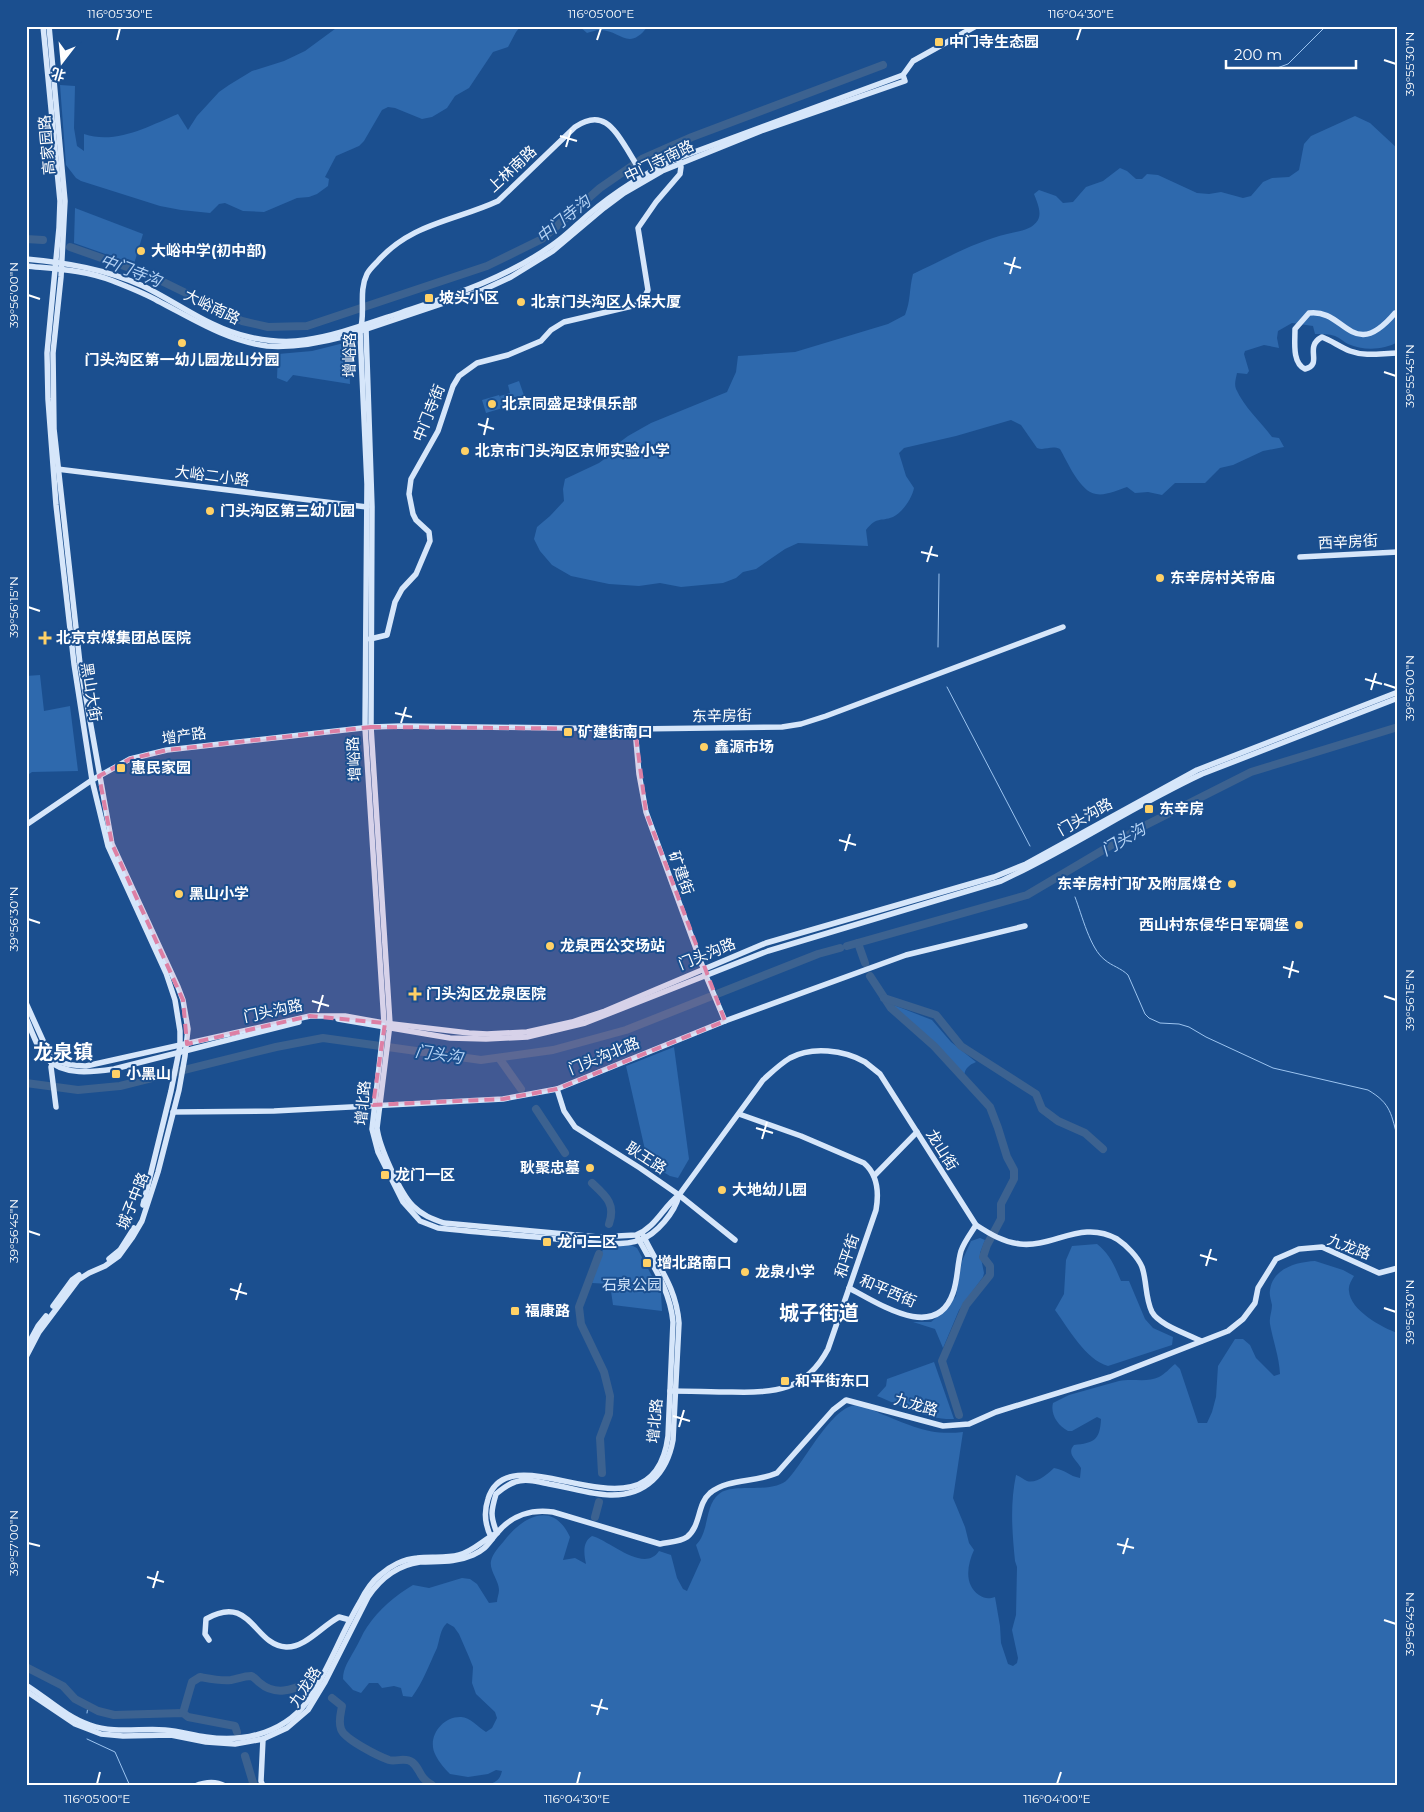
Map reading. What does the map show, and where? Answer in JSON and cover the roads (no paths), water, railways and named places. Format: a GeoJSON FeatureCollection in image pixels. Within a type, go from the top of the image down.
{"type":"FeatureCollection","features":[{"type":"Feature","properties":{"kind":"street","name":"高家园路"},"geometry":{"type":"LineString","coordinates":[[43,26],[60,201],[59,261]]}},
{"type":"Feature","properties":{"kind":"street","name":"高家园路"},"geometry":{"type":"LineString","coordinates":[[49,26],[65,201],[59,261]]}},
{"type":"Feature","properties":{"kind":"street","name":"中门寺南路"},"geometry":{"type":"LineString","coordinates":[[363,329],[510,272],[553,245],[611,197],[643,175],[679,160],[904,78],[913,61],[976,26]]}},
{"type":"Feature","properties":{"kind":"street","name":"上林南路"},"geometry":{"type":"LineString","coordinates":[[363,329],[362,293],[367,274],[383,255],[415,231],[498,201],[581,123],[599,119],[614,128],[643,175]]}},
{"type":"Feature","properties":{"kind":"street","name":"中门寺街"},"geometry":{"type":"LineString","coordinates":[[370,639],[387,635],[395,602],[402,589],[416,574],[430,541],[429,532],[416,520],[413,514],[410,479],[438,431],[453,386],[459,376],[477,362],[508,354],[541,341],[564,322],[641,304],[648,290],[638,228],[656,202],[680,174],[679,160]]}},
{"type":"Feature","properties":{"kind":"street","name":"大峪南路"},"geometry":{"type":"LineString","coordinates":[[26,259],[59,261],[120,276],[218,326],[246,336],[278,341],[304,340],[363,329]]}},
{"type":"Feature","properties":{"kind":"street","name":"黑山大街"},"geometry":{"type":"LineString","coordinates":[[59,261],[47,368],[49,428],[56,469],[80,664],[112,844],[182,1000],[188,1029],[183,1048]]}},
{"type":"Feature","properties":{"kind":"street","name":"大峪南路"},"geometry":{"type":"LineString","coordinates":[[26,266],[91,274],[111,280],[156,299],[218,332],[266,346],[299,346],[325,342],[363,329]]}},
{"type":"Feature","properties":{"kind":"street"},"geometry":{"type":"LineString","coordinates":[[1398,313],[1395,313],[1384,326],[1375,332],[1363,334],[1352,332],[1318,312],[1309,313],[1295,330],[1297,360],[1300,367],[1304,369],[1311,368],[1314,363],[1312,347],[1315,341],[1322,337],[1334,341],[1351,351],[1374,355],[1398,353]]}},
{"type":"Feature","properties":{"kind":"street","name":"增峪路"},"geometry":{"type":"LineString","coordinates":[[363,329],[372,507],[368,728]]}},
{"type":"Feature","properties":{"kind":"street","name":"增峪路"},"geometry":{"type":"LineString","coordinates":[[363,329],[367,507],[368,728],[387,1026]]}},
{"type":"Feature","properties":{"kind":"street","name":"黑山大街"},"geometry":{"type":"LineString","coordinates":[[56,469],[74,664],[92,780],[108,846],[166,973],[175,1000],[183,1048]]}},
{"type":"Feature","properties":{"kind":"street","name":"大峪二小路"},"geometry":{"type":"LineString","coordinates":[[56,469],[367,507]]}},
{"type":"Feature","properties":{"kind":"street","name":"西辛房街"},"geometry":{"type":"LineString","coordinates":[[1300,557],[1398,552]]}},
{"type":"Feature","properties":{"kind":"street","name":"东辛房街"},"geometry":{"type":"LineString","coordinates":[[368,728],[440,726],[635,729],[757,728],[801,724],[936,676],[1063,627]]}},
{"type":"Feature","properties":{"kind":"street","name":"门头沟路"},"geometry":{"type":"LineString","coordinates":[[387,1026],[487,1034],[527,1032],[572,1022],[605,1011],[766,943],[994,877],[1026,864],[1197,770],[1398,692]]}},
{"type":"Feature","properties":{"kind":"street","name":"门头沟路"},"geometry":{"type":"LineString","coordinates":[[53,1061],[92,1066],[183,1048],[310,1016],[345,1016],[450,1038],[486,1039],[527,1036],[585,1023],[706,978],[768,951],[1001,881],[1031,867],[1176,786],[1202,774],[1398,698]]}},
{"type":"Feature","properties":{"kind":"street","name":"增产路"},"geometry":{"type":"LineString","coordinates":[[26,825],[92,780],[130,759],[166,750],[368,728]]}},
{"type":"Feature","properties":{"kind":"street","name":"矿建街"},"geometry":{"type":"LineString","coordinates":[[635,729],[639,774],[646,812],[706,978],[725,1021]]}},
{"type":"Feature","properties":{"kind":"street","name":"门头沟北路"},"geometry":{"type":"LineString","coordinates":[[173,1112],[274,1111],[503,1099],[557,1089],[725,1021],[906,955],[1025,926]]}},
{"type":"Feature","properties":{"kind":"street"},"geometry":{"type":"LineString","coordinates":[[26,1003],[53,1061],[56,1107]]}},
{"type":"Feature","properties":{"kind":"street"},"geometry":{"type":"LineString","coordinates":[[26,1018],[46,1058],[53,1061]]}},
{"type":"Feature","properties":{"kind":"street","name":"增北路"},"geometry":{"type":"LineString","coordinates":[[387,1026],[377,1105],[378,1139],[382,1150],[413,1206],[427,1218],[444,1223],[598,1237],[640,1237],[669,1283],[678,1306],[679,1323],[673,1391],[666,1448],[661,1463],[642,1482],[626,1489],[604,1489],[532,1475],[513,1476],[499,1482],[490,1494],[485,1512],[486,1526],[491,1539]]}},
{"type":"Feature","properties":{"kind":"street","name":"城子中路"},"geometry":{"type":"LineString","coordinates":[[26,1357],[39,1332],[78,1280],[119,1256],[142,1221],[150,1199],[179,1090],[184,1059],[183,1048]]}},
{"type":"Feature","properties":{"kind":"street","name":"城子中路"},"geometry":{"type":"LineString","coordinates":[[26,1348],[38,1326],[72,1280],[100,1265],[120,1250],[139,1220],[149,1187],[176,1061],[183,1048]]}},
{"type":"Feature","properties":{"kind":"street","name":"龙山街"},"geometry":{"type":"LineString","coordinates":[[640,1237],[655,1223],[671,1201],[679,1195],[763,1080],[792,1057],[823,1050],[844,1054],[864,1062],[880,1074],[976,1225],[998,1239],[1022,1245],[1040,1244],[1068,1235],[1086,1233],[1101,1234],[1117,1239],[1130,1250],[1142,1267],[1146,1291],[1153,1313],[1164,1323],[1201,1341]]}},
{"type":"Feature","properties":{"kind":"street","name":"耿王路"},"geometry":{"type":"LineString","coordinates":[[557,1089],[564,1111],[575,1126],[679,1195],[735,1240]]}},
{"type":"Feature","properties":{"kind":"street"},"geometry":{"type":"LineString","coordinates":[[738,1114],[859,1159],[869,1166],[874,1176],[917,1132]]}},
{"type":"Feature","properties":{"kind":"street","name":"和平街"},"geometry":{"type":"LineString","coordinates":[[673,1391],[764,1392],[782,1389],[802,1379],[816,1367],[823,1358],[876,1210],[878,1198],[874,1176]]}},
{"type":"Feature","properties":{"kind":"street","name":"和平西街"},"geometry":{"type":"LineString","coordinates":[[849,1288],[902,1314],[921,1318],[934,1315],[947,1305],[953,1294],[962,1251],[976,1225]]}},
{"type":"Feature","properties":{"kind":"street","name":"九龙路"},"geometry":{"type":"LineString","coordinates":[[26,1691],[75,1724],[101,1734],[123,1736],[171,1735],[220,1744],[235,1744],[263,1739],[287,1728],[308,1710],[326,1682],[368,1598],[374,1588],[386,1576],[407,1565],[420,1562],[449,1562],[465,1558],[480,1551],[509,1522],[525,1514],[545,1511],[660,1544],[675,1541],[687,1537],[697,1522],[703,1500],[710,1493],[726,1483],[764,1479],[777,1473],[833,1410],[846,1400],[943,1426],[970,1424],[996,1412],[1110,1377],[1147,1362],[1168,1356],[1228,1331],[1243,1319],[1255,1303],[1258,1288],[1276,1259],[1299,1249],[1322,1247],[1379,1273],[1398,1268]]}},
{"type":"Feature","properties":{"kind":"street","name":"增北路"},"geometry":{"type":"LineString","coordinates":[[498,1532],[491,1516],[491,1508],[496,1494],[515,1481],[529,1480],[610,1495],[627,1494],[641,1489],[650,1483],[662,1471],[670,1457],[673,1440],[673,1391]]}},
{"type":"Feature","properties":{"kind":"street","name":"九龙路"},"geometry":{"type":"LineString","coordinates":[[26,1685],[80,1721],[106,1730],[166,1730],[225,1740],[244,1738],[275,1729],[301,1710],[312,1696],[350,1620],[373,1581],[394,1566],[416,1558],[458,1556],[491,1539]]}},
{"type":"Feature","properties":{"kind":"street"},"geometry":{"type":"LineString","coordinates":[[209,1640],[204,1628],[206,1619],[212,1615],[227,1612],[241,1614],[270,1640],[277,1645],[286,1647],[298,1645],[308,1640],[318,1630],[339,1617],[350,1620]]}},
{"type":"Feature","properties":{"kind":"street"},"geometry":{"type":"LineString","coordinates":[[263,1739],[261,1781],[264,1786]]}},
{"type":"Feature","properties":{"kind":"street"},"geometry":{"type":"LineString","coordinates":[[195,1786],[201,1783],[219,1782],[225,1786]]}},
{"type":"Feature","properties":{"kind":"waterway","name":"中门寺沟"},"geometry":{"type":"LineString","coordinates":[[1277,68],[1288,64],[1326,26]]}},
{"type":"Feature","properties":{"kind":"waterway","name":"中门寺沟"},"geometry":{"type":"LineString","coordinates":[[203,302],[242,321],[268,327],[307,326],[487,266],[542,239],[600,188],[642,159],[692,137],[883,65]]}},
{"type":"Feature","properties":{"kind":"waterway","name":"中门寺沟"},"geometry":{"type":"LineString","coordinates":[[26,239],[43,240]]}},
{"type":"Feature","properties":{"kind":"waterway","name":"中门寺沟"},"geometry":{"type":"LineString","coordinates":[[70,247],[147,274],[190,295]]}},
{"type":"Feature","properties":{"kind":"waterway"},"geometry":{"type":"LineString","coordinates":[[938,647],[939,574]]}},
{"type":"Feature","properties":{"kind":"waterway"},"geometry":{"type":"LineString","coordinates":[[947,687],[1030,846]]}},
{"type":"Feature","properties":{"kind":"waterway","name":"门头沟"},"geometry":{"type":"LineString","coordinates":[[847,946],[1027,895],[1142,827],[1251,772],[1398,727]]}},
{"type":"Feature","properties":{"kind":"waterway"},"geometry":{"type":"LineString","coordinates":[[1075,897],[1095,948],[1105,960],[1128,975],[1145,1014],[1149,1018],[1160,1023],[1179,1024],[1189,1027],[1206,1037],[1273,1068],[1368,1090],[1386,1105],[1392,1117],[1398,1139]]}},
{"type":"Feature","properties":{"kind":"waterway"},"geometry":{"type":"LineString","coordinates":[[858,943],[865,963]]}},
{"type":"Feature","properties":{"kind":"waterway","name":"门头沟"},"geometry":{"type":"LineString","coordinates":[[26,1083],[78,1090],[120,1086],[276,1047],[323,1038],[481,1060],[553,1050],[626,1030],[818,954],[840,948]]}},
{"type":"Feature","properties":{"kind":"waterway"},"geometry":{"type":"LineString","coordinates":[[870,976],[891,1008],[934,1046],[990,1107],[1007,1157],[1014,1170],[1014,1179],[1001,1204],[1001,1219],[987,1245],[983,1257],[990,1266],[990,1275],[966,1305],[942,1361],[959,1415]]}},
{"type":"Feature","properties":{"kind":"waterway"},"geometry":{"type":"LineString","coordinates":[[884,998],[936,1015],[961,1046],[1036,1094],[1042,1109],[1058,1121],[1085,1133],[1103,1149]]}},
{"type":"Feature","properties":{"kind":"waterway"},"geometry":{"type":"LineString","coordinates":[[499,1058],[521,1089]]}},
{"type":"Feature","properties":{"kind":"waterway"},"geometry":{"type":"LineString","coordinates":[[536,1109],[565,1153]]}},
{"type":"Feature","properties":{"kind":"waterway"},"geometry":{"type":"LineString","coordinates":[[592,1183],[608,1201],[611,1211],[609,1224]]}},
{"type":"Feature","properties":{"kind":"waterway"},"geometry":{"type":"LineString","coordinates":[[599,1254],[579,1307],[581,1324],[604,1372],[610,1396],[609,1414],[600,1438],[602,1473]]}},
{"type":"Feature","properties":{"kind":"waterway"},"geometry":{"type":"LineString","coordinates":[[595,1517],[599,1502]]}},
{"type":"Feature","properties":{"kind":"waterway"},"geometry":{"type":"LineString","coordinates":[[26,1667],[63,1686],[75,1699],[98,1711],[114,1715],[183,1713],[188,1717],[235,1726],[237,1732]]}},
{"type":"Feature","properties":{"kind":"waterway"},"geometry":{"type":"LineString","coordinates":[[183,1713],[192,1682],[200,1677],[231,1680],[251,1676],[266,1687],[278,1691],[290,1690],[308,1683]]}},
{"type":"Feature","properties":{"kind":"waterway"},"geometry":{"type":"LineString","coordinates":[[332,1698],[342,1706],[340,1726],[348,1738],[389,1760],[412,1762],[424,1779],[432,1785]]}},
{"type":"Feature","properties":{"kind":"waterway"},"geometry":{"type":"LineString","coordinates":[[87,1713],[88,1706]]}},
{"type":"Feature","properties":{"kind":"waterway"},"geometry":{"type":"LineString","coordinates":[[87,1739],[115,1752],[130,1786]]}},
{"type":"Feature","properties":{"kind":"waterway"},"geometry":{"type":"LineString","coordinates":[[245,1756],[254,1786]]}},
{"type":"Feature","properties":{"kind":"place","name":"中门寺生态园"},"geometry":{"type":"Point","coordinates":[939,42]}},
{"type":"Feature","properties":{"kind":"place","name":"大峪中学(初中部)"},"geometry":{"type":"Point","coordinates":[141,251]}},
{"type":"Feature","properties":{"kind":"place","name":"坡头小区"},"geometry":{"type":"Point","coordinates":[429,298]}},
{"type":"Feature","properties":{"kind":"place","name":"北京门头沟区人保大厦"},"geometry":{"type":"Point","coordinates":[521,302]}},
{"type":"Feature","properties":{"kind":"place","name":"门头沟区第一幼儿园龙山分园"},"geometry":{"type":"Point","coordinates":[182,343]}},
{"type":"Feature","properties":{"kind":"place","name":"北京同盛足球俱乐部"},"geometry":{"type":"Point","coordinates":[492,404]}},
{"type":"Feature","properties":{"kind":"place","name":"北京市门头沟区京师实验小学"},"geometry":{"type":"Point","coordinates":[465,451]}},
{"type":"Feature","properties":{"kind":"place","name":"门头沟区第三幼儿园"},"geometry":{"type":"Point","coordinates":[210,511]}},
{"type":"Feature","properties":{"kind":"place","name":"东辛房村关帝庙"},"geometry":{"type":"Point","coordinates":[1160,578]}},
{"type":"Feature","properties":{"kind":"place","name":"北京京煤集团总医院"},"geometry":{"type":"Point","coordinates":[45,638]}},
{"type":"Feature","properties":{"kind":"place","name":"矿建街南口"},"geometry":{"type":"Point","coordinates":[568,732]}},
{"type":"Feature","properties":{"kind":"place","name":"鑫源市场"},"geometry":{"type":"Point","coordinates":[704,747]}},
{"type":"Feature","properties":{"kind":"place","name":"惠民家园"},"geometry":{"type":"Point","coordinates":[121,768]}},
{"type":"Feature","properties":{"kind":"place","name":"东辛房"},"geometry":{"type":"Point","coordinates":[1149,809]}},
{"type":"Feature","properties":{"kind":"place","name":"东辛房村门矿及附属煤仓"},"geometry":{"type":"Point","coordinates":[1232,884]}},
{"type":"Feature","properties":{"kind":"place","name":"黑山小学"},"geometry":{"type":"Point","coordinates":[179,894]}},
{"type":"Feature","properties":{"kind":"place","name":"西山村东侵华日军碉堡"},"geometry":{"type":"Point","coordinates":[1299,925]}},
{"type":"Feature","properties":{"kind":"place","name":"龙泉西公交场站"},"geometry":{"type":"Point","coordinates":[550,946]}},
{"type":"Feature","properties":{"kind":"place","name":"门头沟区龙泉医院"},"geometry":{"type":"Point","coordinates":[415,994]}},
{"type":"Feature","properties":{"kind":"place","name":"小黑山"},"geometry":{"type":"Point","coordinates":[116,1074]}},
{"type":"Feature","properties":{"kind":"place","name":"耿聚忠墓"},"geometry":{"type":"Point","coordinates":[590,1168]}},
{"type":"Feature","properties":{"kind":"place","name":"龙门一区"},"geometry":{"type":"Point","coordinates":[385,1175]}},
{"type":"Feature","properties":{"kind":"place","name":"大地幼儿园"},"geometry":{"type":"Point","coordinates":[722,1190]}},
{"type":"Feature","properties":{"kind":"place","name":"龙门二区"},"geometry":{"type":"Point","coordinates":[547,1242]}},
{"type":"Feature","properties":{"kind":"place","name":"增北路南口"},"geometry":{"type":"Point","coordinates":[647,1263]}},
{"type":"Feature","properties":{"kind":"place","name":"龙泉小学"},"geometry":{"type":"Point","coordinates":[745,1272]}},
{"type":"Feature","properties":{"kind":"place","name":"福康路"},"geometry":{"type":"Point","coordinates":[515,1311]}},
{"type":"Feature","properties":{"kind":"place","name":"和平街东口"},"geometry":{"type":"Point","coordinates":[785,1381]}},
{"type":"Feature","properties":{"kind":"district","name":"龙泉镇"},"geometry":{"type":"Point","coordinates":[63,1052]}},
{"type":"Feature","properties":{"kind":"district","name":"城子街道"},"geometry":{"type":"Point","coordinates":[819,1313]}},
{"type":"Feature","properties":{"kind":"park label","name":"石泉公园"},"geometry":{"type":"Point","coordinates":[632,1285]}}]}
